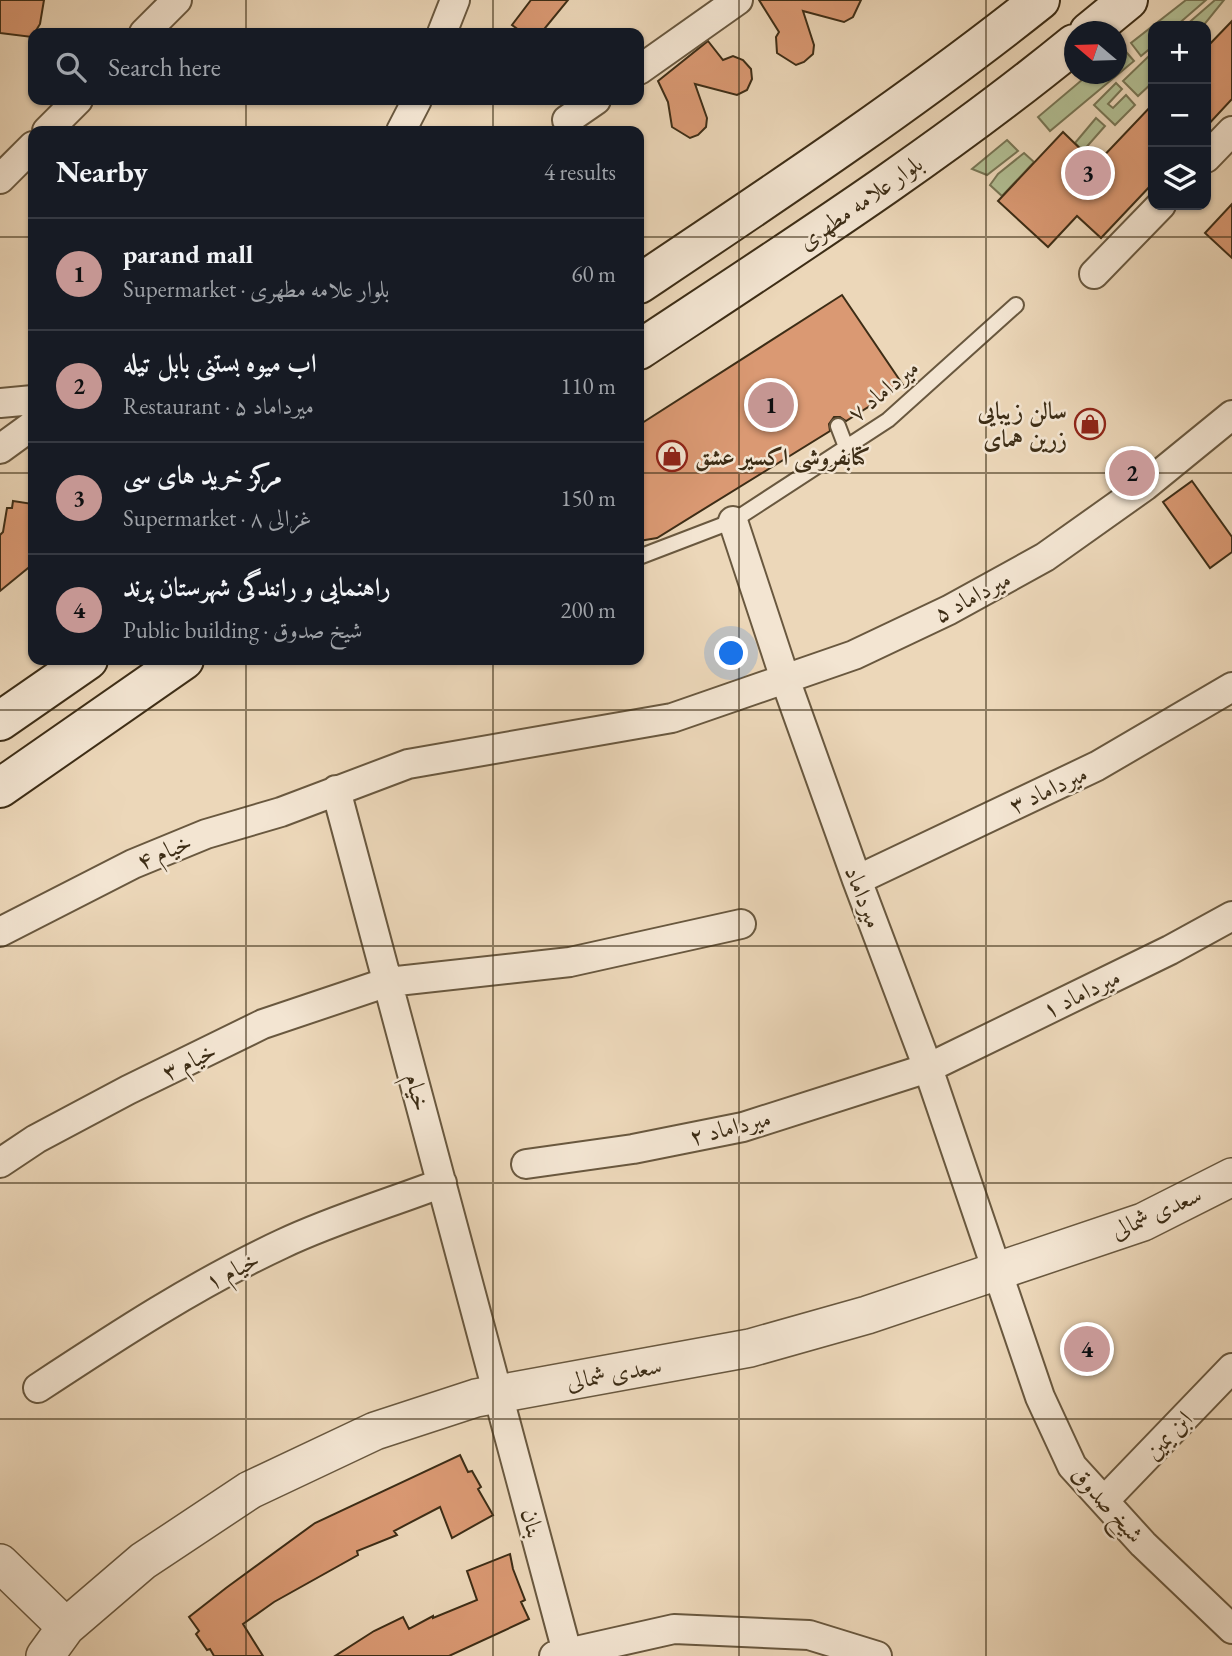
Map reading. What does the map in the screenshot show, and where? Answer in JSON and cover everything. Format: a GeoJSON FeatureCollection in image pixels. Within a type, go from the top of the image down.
{"type":"FeatureCollection","features":[{"type":"Feature","properties":{"kind":"main road"},"geometry":{"type":"LineString","coordinates":[[644,281],[835,152],[984,45],[1040,0]]}},
{"type":"Feature","properties":{"kind":"main road"},"geometry":{"type":"LineString","coordinates":[[1102,21],[1128,0]]}},
{"type":"Feature","properties":{"kind":"main road","name":"بلوار علامه مطهری"},"geometry":{"type":"LineString","coordinates":[[644,347],[857,206],[1009,97],[1064,52]]}},
{"type":"Feature","properties":{"kind":"main road"},"geometry":{"type":"LineString","coordinates":[[0,721],[81,665]]}},
{"type":"Feature","properties":{"kind":"main road"},"geometry":{"type":"LineString","coordinates":[[0,788],[177,665]]}},
{"type":"Feature","properties":{"kind":"street"},"geometry":{"type":"LineString","coordinates":[[149,28],[177,0]]}},
{"type":"Feature","properties":{"kind":"street"},"geometry":{"type":"LineString","coordinates":[[444,28],[455,0]]}},
{"type":"Feature","properties":{"kind":"street"},"geometry":{"type":"LineString","coordinates":[[644,66],[738,0]]}},
{"type":"Feature","properties":{"kind":"street"},"geometry":{"type":"LineString","coordinates":[[52,126],[73,105]]}},
{"type":"Feature","properties":{"kind":"street"},"geometry":{"type":"LineString","coordinates":[[404,126],[414,105]]}},
{"type":"Feature","properties":{"kind":"street"},"geometry":{"type":"LineString","coordinates":[[567,120],[589,105]]}},
{"type":"Feature","properties":{"kind":"street"},"geometry":{"type":"LineString","coordinates":[[1211,153],[1232,131]]}},
{"type":"Feature","properties":{"kind":"street"},"geometry":{"type":"LineString","coordinates":[[0,179],[28,151]]}},
{"type":"Feature","properties":{"kind":"street"},"geometry":{"type":"LineString","coordinates":[[1094,274],[1156,210]]}},
{"type":"Feature","properties":{"kind":"street"},"geometry":{"type":"LineString","coordinates":[[0,404],[28,401]]}},
{"type":"Feature","properties":{"kind":"street","name":"میرداماد ۵"},"geometry":{"type":"LineString","coordinates":[[336,790],[408,764],[673,718],[854,655],[949,610],[1045,557],[1145,486],[1232,415]]}},
{"type":"Feature","properties":{"kind":"street"},"geometry":{"type":"LineString","coordinates":[[0,449],[28,429]]}},
{"type":"Feature","properties":{"kind":"street","name":"میرداماد"},"geometry":{"type":"LineString","coordinates":[[733,521],[785,679],[928,1068],[998,1272]]}},
{"type":"Feature","properties":{"kind":"street","name":"میرداماد ۳"},"geometry":{"type":"LineString","coordinates":[[857,880],[1097,766],[1232,687]]}},
{"type":"Feature","properties":{"kind":"street","name":"خیام ۴"},"geometry":{"type":"LineString","coordinates":[[0,932],[133,864],[206,834],[281,812],[336,790]]}},
{"type":"Feature","properties":{"kind":"street","name":"خیام"},"geometry":{"type":"LineString","coordinates":[[336,790],[498,1394]]}},
{"type":"Feature","properties":{"kind":"street","name":"میرداماد ۱"},"geometry":{"type":"LineString","coordinates":[[928,1068],[1170,950],[1232,916]]}},
{"type":"Feature","properties":{"kind":"street","name":"خیام ۳"},"geometry":{"type":"LineString","coordinates":[[0,1163],[36,1139],[128,1090],[263,1024],[388,982],[570,962],[741,924]]}},
{"type":"Feature","properties":{"kind":"street","name":"میرداماد ۲"},"geometry":{"type":"LineString","coordinates":[[526,1164],[633,1149],[743,1127],[928,1068]]}},
{"type":"Feature","properties":{"kind":"street","name":"سعدی شمالی"},"geometry":{"type":"LineString","coordinates":[[45,1656],[66,1627],[143,1561],[250,1490],[375,1431],[476,1398],[750,1348],[866,1315],[1143,1222],[1232,1177]]}},
{"type":"Feature","properties":{"kind":"street","name":"خیام ۱"},"geometry":{"type":"LineString","coordinates":[[38,1388],[144,1318],[218,1275],[285,1242],[442,1183]]}},
{"type":"Feature","properties":{"kind":"street","name":"شیخ صدوق"},"geometry":{"type":"LineString","coordinates":[[998,1272],[1040,1397],[1072,1465],[1143,1544],[1232,1629]]}},
{"type":"Feature","properties":{"kind":"street","name":"ابن یمین"},"geometry":{"type":"LineString","coordinates":[[1104,1501],[1232,1368]]}},
{"type":"Feature","properties":{"kind":"street","name":"بنان"},"geometry":{"type":"LineString","coordinates":[[498,1394],[561,1654]]}},
{"type":"Feature","properties":{"kind":"street"},"geometry":{"type":"LineString","coordinates":[[0,1563],[66,1627]]}},
{"type":"Feature","properties":{"kind":"street"},"geometry":{"type":"LineString","coordinates":[[561,1654],[674,1629],[809,1635],[877,1656]]}},
{"type":"Feature","properties":{"kind":"lane","name":"میرداماد ۷"},"geometry":{"type":"LineString","coordinates":[[644,555],[733,521],[888,420],[1016,305]]}},
{"type":"Feature","properties":{"kind":"lane"},"geometry":{"type":"LineString","coordinates":[[838,426],[846,447]]}},
{"type":"Feature","properties":{"kind":"green space"},"geometry":{"type":"Polygon","coordinates":[[[1186,0],[1206,0],[1182,21],[1159,21],[1186,0]]]}},
{"type":"Feature","properties":{"kind":"green space"},"geometry":{"type":"Polygon","coordinates":[[[1215,0],[1224,0],[1207,21],[1191,21],[1215,0]]]}},
{"type":"Feature","properties":{"kind":"green space"},"geometry":{"type":"Polygon","coordinates":[[[1148,30],[1148,50],[1141,56],[1131,43],[1148,30]]]}},
{"type":"Feature","properties":{"kind":"green space"},"geometry":{"type":"Polygon","coordinates":[[[1127,53],[1134,61],[1127,67],[1127,53]]]}},
{"type":"Feature","properties":{"kind":"green space"},"geometry":{"type":"Polygon","coordinates":[[[1148,57],[1148,87],[1138,96],[1126,84],[1127,77],[1148,57]]]}},
{"type":"Feature","properties":{"kind":"green space"},"geometry":{"type":"Polygon","coordinates":[[[1077,84],[1106,84],[1050,131],[1038,117],[1077,84]]]}},
{"type":"Feature","properties":{"kind":"green space"},"geometry":{"type":"Polygon","coordinates":[[[1117,84],[1122,89],[1108,104],[1113,108],[1126,95],[1135,105],[1115,125],[1094,105],[1117,84]]]}},
{"type":"Feature","properties":{"kind":"green space"},"geometry":{"type":"Polygon","coordinates":[[[1096,118],[1105,126],[1083,151],[1075,143],[1096,118]]]}},
{"type":"Feature","properties":{"kind":"green space"},"geometry":{"type":"Polygon","coordinates":[[[1007,140],[1018,151],[987,175],[972,169],[1007,140]]]}},
{"type":"Feature","properties":{"kind":"green space"},"geometry":{"type":"Polygon","coordinates":[[[1024,153],[1034,162],[1002,196],[990,185],[998,174],[1024,153]]]}},
{"type":"Feature","properties":{"kind":"building"},"geometry":{"type":"Polygon","coordinates":[[[0,0],[44,0],[40,24],[38,28],[28,28],[28,36],[0,33],[0,0]]]}},
{"type":"Feature","properties":{"kind":"building"},"geometry":{"type":"Polygon","coordinates":[[[531,0],[568,0],[545,28],[516,28],[512,25],[531,0]]]}},
{"type":"Feature","properties":{"kind":"building"},"geometry":{"type":"Polygon","coordinates":[[[759,0],[861,0],[853,17],[844,22],[803,11],[814,45],[813,54],[796,65],[777,53],[776,37],[779,32],[759,0]]]}},
{"type":"Feature","properties":{"kind":"building"},"geometry":{"type":"Polygon","coordinates":[[[1232,21],[1232,99],[1211,122],[1211,84],[1211,43],[1232,21]]]}},
{"type":"Feature","properties":{"kind":"building"},"geometry":{"type":"Polygon","coordinates":[[[708,41],[723,60],[733,56],[743,60],[751,69],[752,79],[747,90],[737,95],[695,84],[707,118],[706,127],[690,138],[672,127],[668,102],[658,81],[708,41]]]}},
{"type":"Feature","properties":{"kind":"building"},"geometry":{"type":"Polygon","coordinates":[[[1148,109],[1148,188],[1101,238],[1077,216],[1048,247],[998,201],[1063,132],[1096,164],[1148,109]]]}},
{"type":"Feature","properties":{"kind":"building"},"geometry":{"type":"Polygon","coordinates":[[[1232,204],[1232,258],[1205,233],[1232,204]]]}},
{"type":"Feature","properties":{"kind":"building"},"geometry":{"type":"Polygon","coordinates":[[[842,295],[903,385],[846,421],[834,417],[829,424],[830,431],[657,538],[644,540],[644,422],[842,295]]]}},
{"type":"Feature","properties":{"kind":"building"},"geometry":{"type":"Polygon","coordinates":[[[1192,481],[1232,537],[1232,552],[1210,568],[1163,502],[1192,481]]]}},
{"type":"Feature","properties":{"kind":"building"},"geometry":{"type":"Polygon","coordinates":[[[13,501],[28,503],[28,568],[0,591],[0,535],[3,532],[7,508],[12,508],[13,501]]]}},
{"type":"Feature","properties":{"kind":"building"},"geometry":{"type":"Polygon","coordinates":[[[460,1455],[468,1472],[472,1471],[481,1487],[478,1489],[493,1515],[452,1538],[440,1507],[394,1531],[397,1535],[357,1551],[358,1555],[274,1602],[243,1624],[263,1656],[214,1656],[210,1649],[207,1650],[189,1617],[226,1588],[315,1523],[460,1455]]]}},
{"type":"Feature","properties":{"kind":"building"},"geometry":{"type":"Polygon","coordinates":[[[510,1554],[525,1600],[521,1602],[529,1619],[449,1656],[335,1656],[374,1631],[403,1617],[409,1629],[433,1616],[477,1600],[467,1571],[510,1554]]]}},
{"type":"Feature","properties":{"kind":"place","name":"مرکز خرید های سی"},"geometry":{"type":"Point","coordinates":[1088,173]}},
{"type":"Feature","properties":{"kind":"place","name":"parand mall"},"geometry":{"type":"Point","coordinates":[771,405]}},
{"type":"Feature","properties":{"kind":"place","name":"سالن زیبایی زرین همای"},"geometry":{"type":"Point","coordinates":[1090,424]}},
{"type":"Feature","properties":{"kind":"place","name":"کتابفروشی اکسیر عشق"},"geometry":{"type":"Point","coordinates":[672,456]}},
{"type":"Feature","properties":{"kind":"place","name":"اب میوه بستنی بابل تیله"},"geometry":{"type":"Point","coordinates":[1132,473]}},
{"type":"Feature","properties":{"kind":"place","name":"راهنمایی و رانندگی شهرستان پرند"},"geometry":{"type":"Point","coordinates":[1087,1349]}}]}
